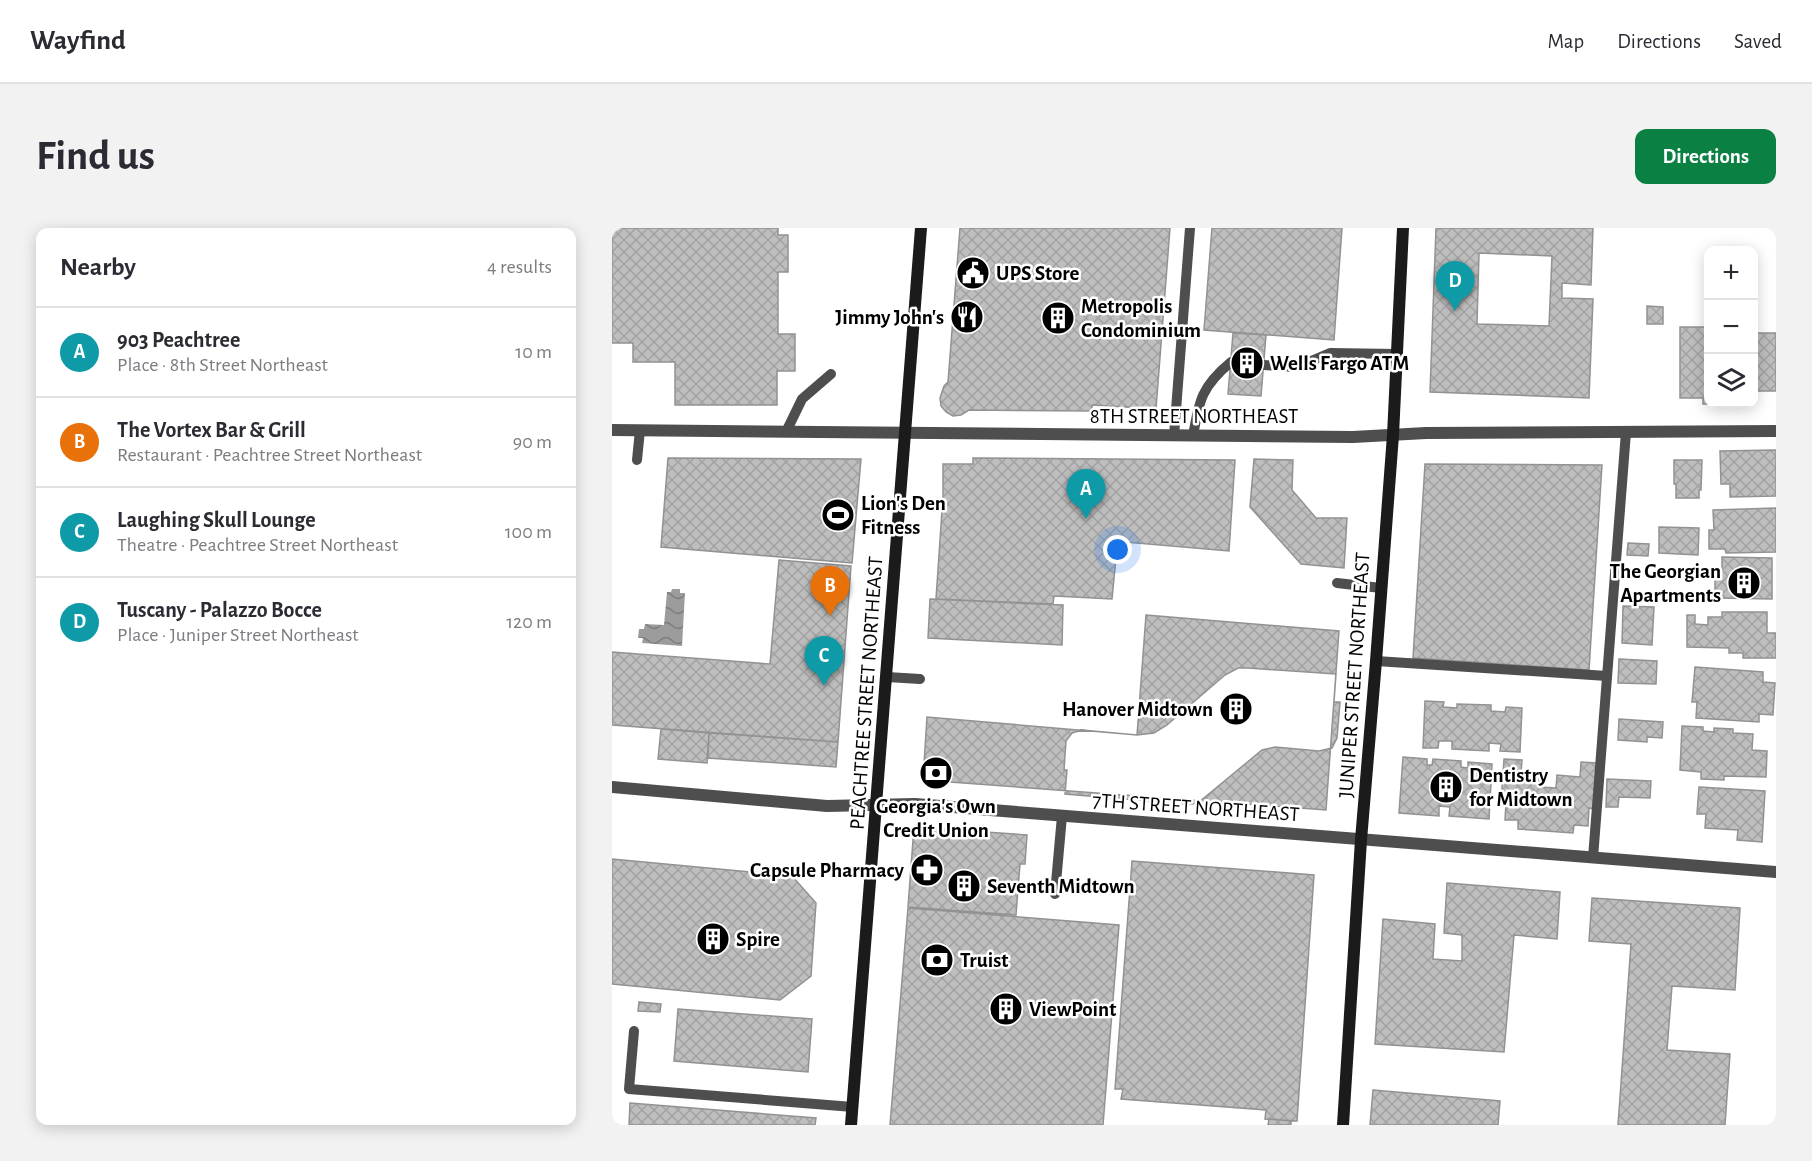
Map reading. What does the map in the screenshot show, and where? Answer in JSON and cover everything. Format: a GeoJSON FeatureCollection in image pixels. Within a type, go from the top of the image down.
{"type":"FeatureCollection","features":[{"type":"Feature","properties":{"kind":"main road","name":"PEACHTREE STREET NORTHEAST"},"geometry":{"type":"LineString","coordinates":[[851,1125],[921,228]]}},
{"type":"Feature","properties":{"kind":"main road","name":"JUNIPER STREET NORTHEAST"},"geometry":{"type":"LineString","coordinates":[[1343,1125],[1361,840],[1393,435],[1403,228]]}},
{"type":"Feature","properties":{"kind":"street","name":"8TH STREET NORTHEAST"},"geometry":{"type":"LineString","coordinates":[[612,430],[1353,437],[1426,433],[1776,431]]}},
{"type":"Feature","properties":{"kind":"street","name":"7TH STREET NORTHEAST"},"geometry":{"type":"LineString","coordinates":[[612,787],[827,806],[915,804],[1776,872]]}},
{"type":"Feature","properties":{"kind":"lane"},"geometry":{"type":"LineString","coordinates":[[1174,436],[1190,228]]}},
{"type":"Feature","properties":{"kind":"lane"},"geometry":{"type":"LineString","coordinates":[[1263,365],[1297,367],[1330,353],[1397,354]]}},
{"type":"Feature","properties":{"kind":"lane"},"geometry":{"type":"LineString","coordinates":[[1193,436],[1196,416],[1207,385],[1231,362]]}},
{"type":"Feature","properties":{"kind":"lane"},"geometry":{"type":"LineString","coordinates":[[786,432],[802,399],[831,374]]}},
{"type":"Feature","properties":{"kind":"lane"},"geometry":{"type":"LineString","coordinates":[[638,460],[640,430]]}},
{"type":"Feature","properties":{"kind":"lane"},"geometry":{"type":"LineString","coordinates":[[1593,858],[1626,432]]}},
{"type":"Feature","properties":{"kind":"lane"},"geometry":{"type":"LineString","coordinates":[[1337,583],[1381,588]]}},
{"type":"Feature","properties":{"kind":"lane"},"geometry":{"type":"LineString","coordinates":[[1376,662],[1607,676]]}},
{"type":"Feature","properties":{"kind":"lane"},"geometry":{"type":"LineString","coordinates":[[886,677],[920,679]]}},
{"type":"Feature","properties":{"kind":"lane"},"geometry":{"type":"LineString","coordinates":[[1055,894],[1062,816]]}},
{"type":"Feature","properties":{"kind":"lane"},"geometry":{"type":"LineString","coordinates":[[634,1031],[629,1089],[853,1107]]}},
{"type":"Feature","properties":{"kind":"water"},"geometry":{"type":"Polygon","coordinates":[[[672,589],[680,589],[680,593],[685,593],[682,646],[642,643],[643,638],[638,638],[639,629],[644,629],[645,624],[664,625],[667,592],[671,592],[672,589]]]}},
{"type":"Feature","properties":{"kind":"building"},"geometry":{"type":"Polygon","coordinates":[[[612,228],[778,228],[778,235],[788,235],[788,272],[778,272],[778,334],[795,334],[795,371],[777,371],[777,405],[675,405],[675,362],[633,362],[633,343],[612,343],[612,228]]]}},
{"type":"Feature","properties":{"kind":"building","name":"Metropolis Condominium"},"geometry":{"type":"Polygon","coordinates":[[[960,228],[1170,228],[1156,409],[1092,405],[1092,411],[969,410],[961,415],[953,416],[946,412],[941,406],[940,398],[948,382],[960,228]]]}},
{"type":"Feature","properties":{"kind":"building"},"geometry":{"type":"Polygon","coordinates":[[[1212,228],[1342,228],[1334,340],[1204,330],[1212,228]]]}},
{"type":"Feature","properties":{"kind":"building"},"geometry":{"type":"Polygon","coordinates":[[[1436,228],[1593,228],[1591,285],[1562,283],[1562,298],[1593,299],[1589,398],[1430,392],[1436,228]],[[1479,253],[1477,324],[1549,326],[1552,256],[1479,253]]]}},
{"type":"Feature","properties":{"kind":"building"},"geometry":{"type":"Polygon","coordinates":[[[1647,306],[1663,307],[1663,324],[1647,324],[1647,306]]]}},
{"type":"Feature","properties":{"kind":"building"},"geometry":{"type":"Polygon","coordinates":[[[1680,327],[1704,327],[1704,404],[1703,398],[1680,398],[1680,327]]]}},
{"type":"Feature","properties":{"kind":"building","name":"Wells Fargo ATM"},"geometry":{"type":"Polygon","coordinates":[[[1233,333],[1266,335],[1261,396],[1228,394],[1233,333]]]}},
{"type":"Feature","properties":{"kind":"building"},"geometry":{"type":"Polygon","coordinates":[[[1758,333],[1776,333],[1776,391],[1758,391],[1758,333]]]}},
{"type":"Feature","properties":{"kind":"building"},"geometry":{"type":"Polygon","coordinates":[[[1776,450],[1776,496],[1730,497],[1730,484],[1721,484],[1720,451],[1776,450]]]}},
{"type":"Feature","properties":{"kind":"building"},"geometry":{"type":"Polygon","coordinates":[[[668,458],[861,459],[852,563],[661,547],[668,458]]]}},
{"type":"Feature","properties":{"kind":"building"},"geometry":{"type":"Polygon","coordinates":[[[973,458],[1235,460],[1229,551],[1125,542],[1117,548],[1112,599],[1054,596],[1053,604],[936,599],[943,464],[973,464],[973,458]]]}},
{"type":"Feature","properties":{"kind":"building"},"geometry":{"type":"Polygon","coordinates":[[[1254,459],[1293,460],[1292,490],[1316,518],[1347,518],[1344,568],[1301,564],[1250,507],[1254,459]]]}},
{"type":"Feature","properties":{"kind":"building"},"geometry":{"type":"Polygon","coordinates":[[[1674,460],[1702,460],[1699,498],[1676,498],[1674,460]]]}},
{"type":"Feature","properties":{"kind":"building"},"geometry":{"type":"Polygon","coordinates":[[[1425,464],[1602,465],[1589,670],[1413,658],[1425,464]]]}},
{"type":"Feature","properties":{"kind":"building"},"geometry":{"type":"Polygon","coordinates":[[[1776,508],[1776,552],[1726,553],[1725,549],[1709,549],[1709,530],[1714,530],[1713,510],[1776,508]]]}},
{"type":"Feature","properties":{"kind":"building"},"geometry":{"type":"Polygon","coordinates":[[[1659,527],[1699,528],[1698,555],[1659,553],[1659,527]]]}},
{"type":"Feature","properties":{"kind":"building"},"geometry":{"type":"Polygon","coordinates":[[[1628,543],[1649,544],[1648,556],[1627,555],[1628,543]]]}},
{"type":"Feature","properties":{"kind":"building","name":"The Georgian Apartments"},"geometry":{"type":"Polygon","coordinates":[[[1722,557],[1772,558],[1772,599],[1715,598],[1715,569],[1722,569],[1722,557]]]}},
{"type":"Feature","properties":{"kind":"building"},"geometry":{"type":"Polygon","coordinates":[[[779,560],[851,566],[838,742],[612,725],[612,652],[770,664],[779,560]]]}},
{"type":"Feature","properties":{"kind":"building"},"geometry":{"type":"Polygon","coordinates":[[[930,599],[1063,605],[1062,645],[928,638],[930,599]]]}},
{"type":"Feature","properties":{"kind":"building"},"geometry":{"type":"Polygon","coordinates":[[[1623,606],[1654,607],[1652,645],[1622,643],[1623,606]]]}},
{"type":"Feature","properties":{"kind":"building"},"geometry":{"type":"Polygon","coordinates":[[[1722,612],[1767,612],[1767,633],[1776,633],[1776,658],[1743,658],[1743,653],[1729,653],[1729,648],[1687,647],[1687,615],[1695,615],[1695,624],[1708,625],[1708,617],[1722,617],[1722,612]]]}},
{"type":"Feature","properties":{"kind":"building","name":"Hanover Midtown"},"geometry":{"type":"Polygon","coordinates":[[[1146,615],[1339,631],[1326,810],[923,780],[927,717],[1137,735],[1146,615]]]}},
{"type":"Feature","properties":{"kind":"building"},"geometry":{"type":"Polygon","coordinates":[[[1619,659],[1657,661],[1656,684],[1618,683],[1619,659]]]}},
{"type":"Feature","properties":{"kind":"building"},"geometry":{"type":"Polygon","coordinates":[[[1695,667],[1763,672],[1763,682],[1775,683],[1773,715],[1759,714],[1759,722],[1696,718],[1697,702],[1692,702],[1695,667]]]}},
{"type":"Feature","properties":{"kind":"building"},"geometry":{"type":"Polygon","coordinates":[[[1238,668],[1336,674],[1334,702],[1340,702],[1337,738],[1332,748],[1319,751],[1275,747],[1262,750],[1199,802],[1193,804],[1065,794],[1066,741],[1072,733],[1082,730],[1137,735],[1154,733],[1167,725],[1225,675],[1238,668]]]}},
{"type":"Feature","properties":{"kind":"building"},"geometry":{"type":"Polygon","coordinates":[[[1425,701],[1444,702],[1443,707],[1457,708],[1457,704],[1491,705],[1491,711],[1505,712],[1506,707],[1522,708],[1520,752],[1500,751],[1501,744],[1489,743],[1489,751],[1452,749],[1452,741],[1439,741],[1438,748],[1423,748],[1425,701]]]}},
{"type":"Feature","properties":{"kind":"building"},"geometry":{"type":"Polygon","coordinates":[[[1619,719],[1663,722],[1662,738],[1647,737],[1647,742],[1618,740],[1619,719]]]}},
{"type":"Feature","properties":{"kind":"building"},"geometry":{"type":"Polygon","coordinates":[[[1682,726],[1703,727],[1703,731],[1714,732],[1714,728],[1733,729],[1733,733],[1753,734],[1752,750],[1767,751],[1766,777],[1724,776],[1724,780],[1701,779],[1701,772],[1680,770],[1682,726]]]}},
{"type":"Feature","properties":{"kind":"building"},"geometry":{"type":"Polygon","coordinates":[[[661,729],[709,733],[707,763],[658,759],[661,729]]]}},
{"type":"Feature","properties":{"kind":"building"},"geometry":{"type":"Polygon","coordinates":[[[709,733],[838,742],[836,767],[708,758],[709,733]]]}},
{"type":"Feature","properties":{"kind":"building","name":"Dentistry for Midtown"},"geometry":{"type":"Polygon","coordinates":[[[1403,757],[1427,759],[1427,765],[1432,765],[1433,759],[1461,761],[1461,767],[1468,768],[1468,762],[1492,764],[1489,819],[1449,816],[1450,807],[1439,806],[1439,816],[1399,813],[1403,757]]]}},
{"type":"Feature","properties":{"kind":"building"},"geometry":{"type":"Polygon","coordinates":[[[1504,759],[1522,760],[1521,773],[1540,774],[1539,787],[1556,788],[1557,775],[1580,777],[1581,762],[1597,763],[1594,809],[1589,808],[1588,826],[1574,825],[1573,833],[1518,829],[1518,820],[1505,820],[1506,803],[1501,803],[1504,759]]]}},
{"type":"Feature","properties":{"kind":"building"},"geometry":{"type":"Polygon","coordinates":[[[1607,779],[1651,781],[1650,798],[1619,797],[1618,807],[1606,807],[1607,779]]]}},
{"type":"Feature","properties":{"kind":"building"},"geometry":{"type":"Polygon","coordinates":[[[1699,787],[1765,791],[1762,842],[1737,840],[1738,830],[1705,828],[1706,814],[1697,814],[1699,787]]]}},
{"type":"Feature","properties":{"kind":"building","name":"Seventh Midtown"},"geometry":{"type":"Polygon","coordinates":[[[914,827],[1027,835],[1025,864],[1020,864],[1016,915],[908,907],[914,827]]]}},
{"type":"Feature","properties":{"kind":"building","name":"Spire"},"geometry":{"type":"Polygon","coordinates":[[[612,859],[792,876],[816,903],[811,976],[780,1000],[612,984],[612,859]]]}},
{"type":"Feature","properties":{"kind":"building"},"geometry":{"type":"Polygon","coordinates":[[[1132,861],[1314,875],[1297,1121],[1265,1119],[1266,1110],[1121,1099],[1123,1089],[1115,1089],[1132,861]]]}},
{"type":"Feature","properties":{"kind":"building"},"geometry":{"type":"Polygon","coordinates":[[[1447,883],[1560,892],[1557,939],[1514,935],[1504,1052],[1375,1044],[1383,919],[1435,924],[1433,959],[1462,961],[1462,935],[1444,933],[1447,883]]]}},
{"type":"Feature","properties":{"kind":"building"},"geometry":{"type":"Polygon","coordinates":[[[1592,898],[1740,908],[1735,990],[1672,986],[1667,1050],[1730,1054],[1725,1125],[1618,1125],[1631,944],[1589,941],[1592,898]]]}},
{"type":"Feature","properties":{"kind":"building","name":"ViewPoint"},"geometry":{"type":"Polygon","coordinates":[[[908,908],[1119,925],[1103,1125],[890,1125],[908,908]]]}},
{"type":"Feature","properties":{"kind":"building"},"geometry":{"type":"Polygon","coordinates":[[[639,1002],[661,1004],[660,1012],[638,1011],[639,1002]]]}},
{"type":"Feature","properties":{"kind":"building"},"geometry":{"type":"Polygon","coordinates":[[[678,1009],[812,1019],[808,1072],[674,1061],[678,1009]]]}},
{"type":"Feature","properties":{"kind":"building"},"geometry":{"type":"Polygon","coordinates":[[[1373,1090],[1500,1101],[1498,1125],[1370,1125],[1373,1090]]]}},
{"type":"Feature","properties":{"kind":"building"},"geometry":{"type":"Polygon","coordinates":[[[630,1103],[816,1118],[815,1125],[629,1125],[630,1103]]]}},
{"type":"Feature","properties":{"kind":"building"},"geometry":{"type":"Polygon","coordinates":[[[1269,1119],[1291,1121],[1291,1125],[1268,1125],[1269,1119]]]}},
{"type":"Feature","properties":{"kind":"place","name":"UPS Store"},"geometry":{"type":"Point","coordinates":[973,273]}},
{"type":"Feature","properties":{"kind":"place","name":"Tuscany - Palazzo Bocce"},"geometry":{"type":"Point","coordinates":[1455,311]}},
{"type":"Feature","properties":{"kind":"place","name":"Jimmy John's"},"geometry":{"type":"Point","coordinates":[967,317]}},
{"type":"Feature","properties":{"kind":"place","name":"Metropolis Condominium"},"geometry":{"type":"Point","coordinates":[1058,318]}},
{"type":"Feature","properties":{"kind":"place","name":"Wells Fargo ATM"},"geometry":{"type":"Point","coordinates":[1247,363]}},
{"type":"Feature","properties":{"kind":"place","name":"Lion's Den Fitness"},"geometry":{"type":"Point","coordinates":[838,515]}},
{"type":"Feature","properties":{"kind":"place","name":"903 Peachtree"},"geometry":{"type":"Point","coordinates":[1086,519]}},
{"type":"Feature","properties":{"kind":"place","name":"The Georgian Apartments"},"geometry":{"type":"Point","coordinates":[1744,583]}},
{"type":"Feature","properties":{"kind":"place","name":"The Vortex Bar & Grill"},"geometry":{"type":"Point","coordinates":[830,616]}},
{"type":"Feature","properties":{"kind":"place","name":"Laughing Skull Lounge"},"geometry":{"type":"Point","coordinates":[824,686]}},
{"type":"Feature","properties":{"kind":"place","name":"Hanover Midtown"},"geometry":{"type":"Point","coordinates":[1236,709]}},
{"type":"Feature","properties":{"kind":"place","name":"Georgia's Own Credit Union"},"geometry":{"type":"Point","coordinates":[936,773]}},
{"type":"Feature","properties":{"kind":"place","name":"Dentistry for Midtown"},"geometry":{"type":"Point","coordinates":[1446,787]}},
{"type":"Feature","properties":{"kind":"place","name":"Capsule Pharmacy"},"geometry":{"type":"Point","coordinates":[927,870]}},
{"type":"Feature","properties":{"kind":"place","name":"Seventh Midtown"},"geometry":{"type":"Point","coordinates":[964,886]}},
{"type":"Feature","properties":{"kind":"place","name":"Spire"},"geometry":{"type":"Point","coordinates":[713,939]}},
{"type":"Feature","properties":{"kind":"place","name":"Truist"},"geometry":{"type":"Point","coordinates":[937,960]}},
{"type":"Feature","properties":{"kind":"place","name":"ViewPoint"},"geometry":{"type":"Point","coordinates":[1006,1009]}}]}
